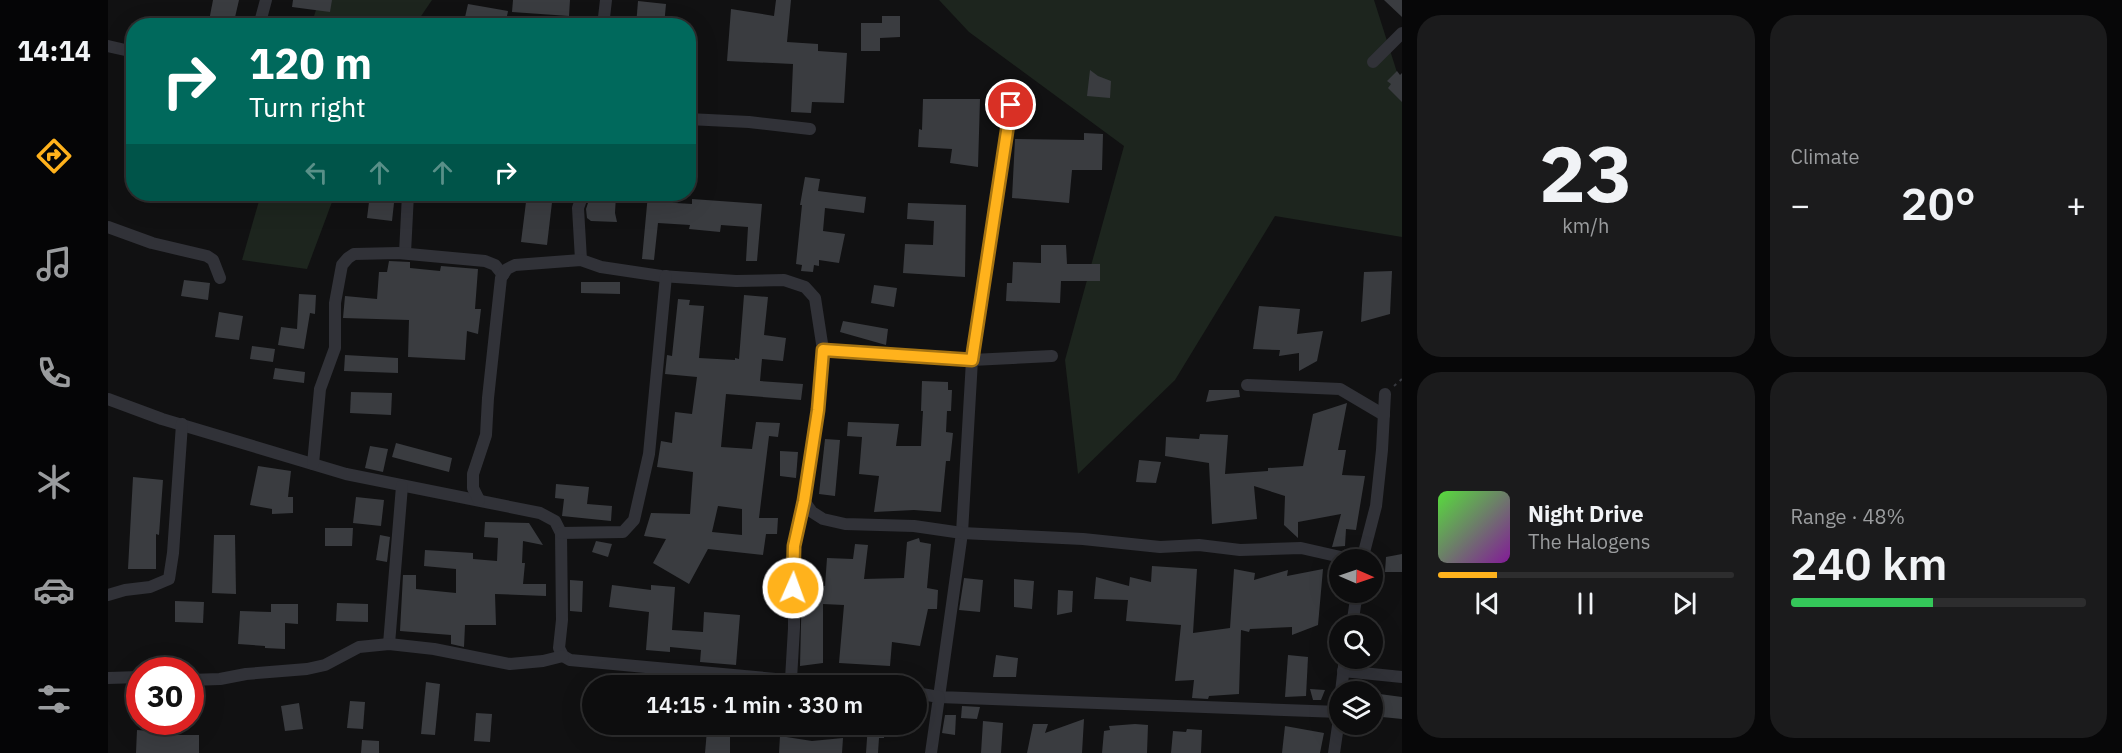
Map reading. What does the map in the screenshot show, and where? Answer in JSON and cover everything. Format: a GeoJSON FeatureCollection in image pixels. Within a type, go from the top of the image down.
{"type":"FeatureCollection","features":[{"type":"Feature","properties":{"kind":"street"},"geometry":{"type":"LineString","coordinates":[[261,18],[266,0]]}},
{"type":"Feature","properties":{"kind":"street"},"geometry":{"type":"LineString","coordinates":[[604,18],[606,0]]}},
{"type":"Feature","properties":{"kind":"street"},"geometry":{"type":"LineString","coordinates":[[1373,62],[1402,33]]}},
{"type":"Feature","properties":{"kind":"street"},"geometry":{"type":"LineString","coordinates":[[108,46],[126,50]]}},
{"type":"Feature","properties":{"kind":"street"},"geometry":{"type":"LineString","coordinates":[[931,753],[962,533],[972,360],[1011,105]]}},
{"type":"Feature","properties":{"kind":"street"},"geometry":{"type":"LineString","coordinates":[[696,119],[810,129]]}},
{"type":"Feature","properties":{"kind":"street"},"geometry":{"type":"LineString","coordinates":[[405,253],[408,201]]}},
{"type":"Feature","properties":{"kind":"street"},"geometry":{"type":"LineString","coordinates":[[580,201],[578,208],[581,260]]}},
{"type":"Feature","properties":{"kind":"street"},"geometry":{"type":"LineString","coordinates":[[108,227],[152,243],[207,256],[213,260],[220,278]]}},
{"type":"Feature","properties":{"kind":"street"},"geometry":{"type":"LineString","coordinates":[[313,464],[320,389],[334,348],[335,303],[342,265],[348,258],[354,254],[405,253],[485,261],[495,265],[503,275]]}},
{"type":"Feature","properties":{"kind":"street"},"geometry":{"type":"LineString","coordinates":[[479,500],[473,488],[473,474],[486,435],[501,278],[515,265],[581,260],[601,267],[666,276],[736,281],[784,280],[805,287],[815,298],[823,350],[818,410],[804,501],[794,546],[791,675]]}},
{"type":"Feature","properties":{"kind":"street"},"geometry":{"type":"LineString","coordinates":[[561,533],[623,532],[634,520],[649,454],[666,276]]}},
{"type":"Feature","properties":{"kind":"street"},"geometry":{"type":"LineString","coordinates":[[823,350],[972,360],[1052,356]]}},
{"type":"Feature","properties":{"kind":"street"},"geometry":{"type":"LineString","coordinates":[[1247,385],[1340,389],[1384,415]]}},
{"type":"Feature","properties":{"kind":"street"},"geometry":{"type":"LineString","coordinates":[[1365,549],[1376,506],[1385,394]]}},
{"type":"Feature","properties":{"kind":"street"},"geometry":{"type":"LineString","coordinates":[[108,399],[162,419],[313,464],[402,486],[416,486],[540,513],[555,521],[561,533],[562,620],[559,648],[563,656],[570,660],[744,675]]}},
{"type":"Feature","properties":{"kind":"street"},"geometry":{"type":"LineString","coordinates":[[108,595],[150,587],[169,579],[173,553],[182,424]]}},
{"type":"Feature","properties":{"kind":"street"},"geometry":{"type":"LineString","coordinates":[[388,644],[402,486]]}},
{"type":"Feature","properties":{"kind":"street"},"geometry":{"type":"LineString","coordinates":[[804,501],[812,512],[823,519],[845,524],[914,526],[962,533],[1083,539],[1160,547],[1199,545],[1240,550],[1301,548],[1329,554]]}},
{"type":"Feature","properties":{"kind":"street"},"geometry":{"type":"LineString","coordinates":[[204,680],[307,669],[332,662],[359,647],[388,644],[434,649],[510,664],[543,661],[563,656]]}},
{"type":"Feature","properties":{"kind":"street"},"geometry":{"type":"LineString","coordinates":[[1363,669],[1402,677]]}},
{"type":"Feature","properties":{"kind":"street"},"geometry":{"type":"LineString","coordinates":[[108,678],[126,677]]}},
{"type":"Feature","properties":{"kind":"street"},"geometry":{"type":"LineString","coordinates":[[927,695],[1329,712]]}},
{"type":"Feature","properties":{"kind":"street"},"geometry":{"type":"LineString","coordinates":[[1334,753],[1337,735]]}},
{"type":"Feature","properties":{"kind":"shaded area"},"geometry":{"type":"Polygon","coordinates":[[[319,0],[432,0],[420,18],[313,18],[319,0]]]}},
{"type":"Feature","properties":{"kind":"shaded area"},"geometry":{"type":"Polygon","coordinates":[[[939,0],[1374,0],[1402,88],[1402,237],[1275,216],[1175,380],[1078,474],[1065,360],[1124,146],[969,32],[939,0]]]}},
{"type":"Feature","properties":{"kind":"shaded area"},"geometry":{"type":"Polygon","coordinates":[[[259,201],[332,201],[307,269],[242,260],[259,201]]]}},
{"type":"Feature","properties":{"kind":"building"},"geometry":{"type":"Polygon","coordinates":[[[213,0],[239,0],[235,18],[210,18],[213,0]]]}},
{"type":"Feature","properties":{"kind":"building"},"geometry":{"type":"Polygon","coordinates":[[[293,0],[332,0],[330,12],[292,7],[293,0]]]}},
{"type":"Feature","properties":{"kind":"building"},"geometry":{"type":"Polygon","coordinates":[[[513,0],[570,0],[569,16],[512,12],[513,0]]]}},
{"type":"Feature","properties":{"kind":"building"},"geometry":{"type":"Polygon","coordinates":[[[776,0],[791,0],[787,42],[818,44],[818,51],[847,53],[844,103],[812,102],[811,113],[791,112],[793,64],[727,61],[731,9],[774,16],[776,0]]]}},
{"type":"Feature","properties":{"kind":"building"},"geometry":{"type":"Polygon","coordinates":[[[1384,0],[1402,0],[1402,17],[1384,0]]]}},
{"type":"Feature","properties":{"kind":"building"},"geometry":{"type":"Polygon","coordinates":[[[638,1],[666,4],[665,18],[637,18],[638,1]]]}},
{"type":"Feature","properties":{"kind":"building"},"geometry":{"type":"Polygon","coordinates":[[[468,4],[508,11],[507,18],[465,18],[468,4]]]}},
{"type":"Feature","properties":{"kind":"building"},"geometry":{"type":"Polygon","coordinates":[[[882,16],[900,16],[900,37],[880,38],[880,51],[861,51],[861,23],[882,23],[882,16]]]}},
{"type":"Feature","properties":{"kind":"building"},"geometry":{"type":"Polygon","coordinates":[[[1090,70],[1111,81],[1110,98],[1087,96],[1090,70]]]}},
{"type":"Feature","properties":{"kind":"building"},"geometry":{"type":"Polygon","coordinates":[[[1397,71],[1400,75],[1402,73],[1402,102],[1388,88],[1391,84],[1387,81],[1397,71]]]}},
{"type":"Feature","properties":{"kind":"building"},"geometry":{"type":"Polygon","coordinates":[[[923,99],[980,99],[978,167],[950,163],[952,149],[918,147],[919,129],[922,130],[923,99]]]}},
{"type":"Feature","properties":{"kind":"building"},"geometry":{"type":"Polygon","coordinates":[[[1084,133],[1103,134],[1102,170],[1072,170],[1069,203],[1012,198],[1015,139],[1084,140],[1084,133]]]}},
{"type":"Feature","properties":{"kind":"building"},"geometry":{"type":"Polygon","coordinates":[[[805,177],[820,179],[818,191],[866,197],[864,213],[825,208],[823,231],[845,234],[839,263],[819,260],[819,266],[814,265],[813,272],[801,271],[802,265],[796,264],[802,205],[800,205],[805,177]]]}},
{"type":"Feature","properties":{"kind":"building"},"geometry":{"type":"Polygon","coordinates":[[[696,199],[762,204],[757,261],[746,261],[748,227],[721,225],[720,232],[689,229],[690,225],[658,223],[654,260],[642,259],[647,201],[692,204],[692,201],[696,199]]]}},
{"type":"Feature","properties":{"kind":"building"},"geometry":{"type":"Polygon","coordinates":[[[369,201],[394,201],[392,221],[367,218],[369,201]]]}},
{"type":"Feature","properties":{"kind":"building"},"geometry":{"type":"Polygon","coordinates":[[[526,201],[552,201],[547,245],[521,242],[526,201]]]}},
{"type":"Feature","properties":{"kind":"building"},"geometry":{"type":"Polygon","coordinates":[[[589,201],[616,201],[617,222],[591,221],[587,218],[586,209],[589,201]]]}},
{"type":"Feature","properties":{"kind":"building"},"geometry":{"type":"Polygon","coordinates":[[[908,203],[966,205],[965,277],[903,273],[905,244],[933,245],[934,221],[907,219],[908,203]]]}},
{"type":"Feature","properties":{"kind":"building"},"geometry":{"type":"Polygon","coordinates":[[[1041,245],[1066,245],[1067,264],[1100,264],[1100,281],[1061,281],[1060,303],[1006,301],[1007,283],[1012,283],[1013,262],[1041,263],[1041,245]]]}},
{"type":"Feature","properties":{"kind":"building"},"geometry":{"type":"Polygon","coordinates":[[[389,261],[410,262],[410,268],[440,271],[441,266],[478,269],[475,309],[481,309],[478,334],[467,331],[465,360],[408,357],[409,320],[343,318],[345,296],[377,299],[379,272],[387,272],[389,261]]]}},
{"type":"Feature","properties":{"kind":"building"},"geometry":{"type":"Polygon","coordinates":[[[1392,271],[1390,314],[1361,322],[1364,272],[1392,271]]]}},
{"type":"Feature","properties":{"kind":"building"},"geometry":{"type":"Polygon","coordinates":[[[184,280],[210,283],[208,300],[181,296],[184,280]]]}},
{"type":"Feature","properties":{"kind":"building"},"geometry":{"type":"Polygon","coordinates":[[[581,282],[620,282],[620,294],[581,293],[581,282]]]}},
{"type":"Feature","properties":{"kind":"building"},"geometry":{"type":"Polygon","coordinates":[[[874,285],[897,288],[894,307],[871,303],[874,285]]]}},
{"type":"Feature","properties":{"kind":"building"},"geometry":{"type":"Polygon","coordinates":[[[299,294],[316,295],[315,314],[310,313],[304,349],[278,345],[281,327],[297,329],[299,294]]]}},
{"type":"Feature","properties":{"kind":"building"},"geometry":{"type":"Polygon","coordinates":[[[744,295],[768,297],[764,335],[786,338],[783,361],[762,359],[760,381],[803,384],[801,400],[726,394],[721,447],[752,449],[756,422],[780,423],[778,437],[769,436],[759,518],[778,518],[777,534],[766,534],[763,555],[708,549],[689,584],[653,563],[666,539],[644,536],[651,513],[690,514],[693,472],[657,467],[661,441],[672,443],[675,412],[692,414],[697,377],[665,374],[667,355],[672,356],[678,299],[690,300],[689,305],[704,306],[699,358],[739,359],[744,295]],[[718,506],[712,532],[742,535],[742,509],[718,506]]]}},
{"type":"Feature","properties":{"kind":"building"},"geometry":{"type":"Polygon","coordinates":[[[1259,306],[1300,309],[1297,334],[1323,331],[1317,361],[1299,371],[1299,353],[1279,356],[1280,350],[1253,349],[1259,306]]]}},
{"type":"Feature","properties":{"kind":"building"},"geometry":{"type":"Polygon","coordinates":[[[219,312],[243,316],[239,340],[215,337],[219,312]]]}},
{"type":"Feature","properties":{"kind":"building"},"geometry":{"type":"Polygon","coordinates":[[[843,321],[888,329],[886,345],[840,332],[843,321]]]}},
{"type":"Feature","properties":{"kind":"building"},"geometry":{"type":"Polygon","coordinates":[[[252,346],[275,349],[273,362],[250,359],[252,346]]]}},
{"type":"Feature","properties":{"kind":"building"},"geometry":{"type":"Polygon","coordinates":[[[345,355],[398,358],[398,373],[344,371],[345,355]]]}},
{"type":"Feature","properties":{"kind":"building"},"geometry":{"type":"Polygon","coordinates":[[[275,368],[305,372],[304,383],[273,379],[275,368]]]}},
{"type":"Feature","properties":{"kind":"building"},"geometry":{"type":"Polygon","coordinates":[[[922,381],[948,382],[948,390],[952,390],[951,411],[947,411],[946,432],[953,433],[950,461],[946,461],[941,512],[914,510],[874,512],[879,476],[859,474],[862,437],[847,436],[848,422],[899,424],[896,446],[921,446],[922,381]]]}},
{"type":"Feature","properties":{"kind":"building"},"geometry":{"type":"Polygon","coordinates":[[[1209,390],[1239,390],[1240,397],[1206,402],[1209,390]]]}},
{"type":"Feature","properties":{"kind":"building"},"geometry":{"type":"Polygon","coordinates":[[[351,392],[392,393],[391,415],[350,413],[351,392]]]}},
{"type":"Feature","properties":{"kind":"building"},"geometry":{"type":"Polygon","coordinates":[[[1347,403],[1338,450],[1346,450],[1342,475],[1365,476],[1356,530],[1346,529],[1345,546],[1332,547],[1341,514],[1298,522],[1298,538],[1284,525],[1285,496],[1254,486],[1257,519],[1212,524],[1209,463],[1165,456],[1166,437],[1199,439],[1200,434],[1228,435],[1225,474],[1303,466],[1313,414],[1347,403]]]}},
{"type":"Feature","properties":{"kind":"building"},"geometry":{"type":"Polygon","coordinates":[[[825,439],[840,440],[835,496],[819,494],[825,439]]]}},
{"type":"Feature","properties":{"kind":"building"},"geometry":{"type":"Polygon","coordinates":[[[396,443],[452,458],[449,472],[392,457],[396,443]]]}},
{"type":"Feature","properties":{"kind":"building"},"geometry":{"type":"Polygon","coordinates":[[[370,446],[388,449],[383,472],[365,468],[370,446]]]}},
{"type":"Feature","properties":{"kind":"building"},"geometry":{"type":"Polygon","coordinates":[[[780,451],[798,452],[796,478],[780,476],[780,451]]]}},
{"type":"Feature","properties":{"kind":"building"},"geometry":{"type":"Polygon","coordinates":[[[1139,460],[1161,462],[1156,483],[1136,482],[1139,460]]]}},
{"type":"Feature","properties":{"kind":"building"},"geometry":{"type":"Polygon","coordinates":[[[258,466],[291,471],[288,497],[293,497],[293,513],[272,514],[272,509],[250,505],[258,466]]]}},
{"type":"Feature","properties":{"kind":"building"},"geometry":{"type":"Polygon","coordinates":[[[133,477],[163,480],[159,535],[156,534],[156,569],[128,569],[133,477]]]}},
{"type":"Feature","properties":{"kind":"building"},"geometry":{"type":"Polygon","coordinates":[[[556,484],[589,487],[587,504],[612,506],[611,521],[562,516],[564,499],[555,498],[556,484]]]}},
{"type":"Feature","properties":{"kind":"building"},"geometry":{"type":"Polygon","coordinates":[[[356,497],[384,500],[381,526],[353,523],[356,497]]]}},
{"type":"Feature","properties":{"kind":"building"},"geometry":{"type":"Polygon","coordinates":[[[485,522],[529,523],[543,545],[523,541],[522,563],[525,563],[523,584],[546,584],[546,596],[495,594],[496,625],[465,625],[464,647],[451,644],[451,635],[400,631],[403,575],[416,575],[416,589],[456,593],[456,569],[424,566],[425,550],[473,553],[473,559],[497,561],[498,538],[484,537],[485,522]]]}},
{"type":"Feature","properties":{"kind":"building"},"geometry":{"type":"Polygon","coordinates":[[[325,528],[353,528],[352,546],[325,546],[325,528]]]}},
{"type":"Feature","properties":{"kind":"building"},"geometry":{"type":"Polygon","coordinates":[[[214,535],[235,535],[236,594],[212,593],[214,535]]]}},
{"type":"Feature","properties":{"kind":"building"},"geometry":{"type":"Polygon","coordinates":[[[380,535],[390,537],[387,562],[376,560],[380,535]]]}},
{"type":"Feature","properties":{"kind":"building"},"geometry":{"type":"Polygon","coordinates":[[[919,538],[920,542],[931,544],[927,588],[938,590],[937,609],[928,609],[920,646],[892,642],[890,666],[839,663],[844,605],[823,604],[823,663],[800,666],[802,583],[825,586],[827,558],[853,559],[855,544],[868,545],[864,579],[904,578],[907,542],[919,538]]]}},
{"type":"Feature","properties":{"kind":"building"},"geometry":{"type":"Polygon","coordinates":[[[596,541],[612,544],[608,557],[592,552],[596,541]]]}},
{"type":"Feature","properties":{"kind":"building"},"geometry":{"type":"Polygon","coordinates":[[[1402,554],[1402,572],[1385,572],[1386,557],[1402,554]]]}},
{"type":"Feature","properties":{"kind":"building"},"geometry":{"type":"Polygon","coordinates":[[[1152,566],[1197,569],[1193,633],[1230,628],[1234,569],[1255,573],[1254,580],[1288,570],[1287,576],[1323,569],[1318,625],[1292,635],[1292,627],[1250,629],[1249,632],[1241,630],[1239,694],[1209,696],[1208,699],[1192,698],[1194,680],[1175,681],[1181,625],[1126,621],[1128,600],[1094,599],[1096,577],[1129,586],[1130,577],[1151,582],[1152,566]]]}},
{"type":"Feature","properties":{"kind":"building"},"geometry":{"type":"Polygon","coordinates":[[[964,578],[983,580],[980,612],[959,610],[964,578]]]}},
{"type":"Feature","properties":{"kind":"building"},"geometry":{"type":"Polygon","coordinates":[[[1014,579],[1034,581],[1032,609],[1014,607],[1014,579]]]}},
{"type":"Feature","properties":{"kind":"building"},"geometry":{"type":"Polygon","coordinates":[[[570,580],[583,581],[582,612],[570,611],[570,580]]]}},
{"type":"Feature","properties":{"kind":"building"},"geometry":{"type":"Polygon","coordinates":[[[612,585],[651,590],[651,585],[675,587],[672,630],[703,632],[704,612],[740,615],[736,665],[700,662],[701,650],[670,647],[670,652],[646,650],[649,612],[609,607],[612,585]]]}},
{"type":"Feature","properties":{"kind":"building"},"geometry":{"type":"Polygon","coordinates":[[[1058,590],[1073,591],[1072,612],[1057,615],[1058,590]]]}},
{"type":"Feature","properties":{"kind":"building"},"geometry":{"type":"Polygon","coordinates":[[[175,601],[204,602],[203,623],[175,622],[175,601]]]}},
{"type":"Feature","properties":{"kind":"building"},"geometry":{"type":"Polygon","coordinates":[[[337,603],[368,604],[368,622],[336,621],[337,603]]]}},
{"type":"Feature","properties":{"kind":"building"},"geometry":{"type":"Polygon","coordinates":[[[271,604],[298,604],[298,624],[285,623],[285,649],[238,644],[240,611],[271,612],[271,604]]]}},
{"type":"Feature","properties":{"kind":"building"},"geometry":{"type":"Polygon","coordinates":[[[996,655],[1018,658],[1016,677],[993,677],[996,655]]]}},
{"type":"Feature","properties":{"kind":"building"},"geometry":{"type":"Polygon","coordinates":[[[1288,655],[1308,657],[1306,696],[1285,697],[1288,655]]]}},
{"type":"Feature","properties":{"kind":"building"},"geometry":{"type":"Polygon","coordinates":[[[426,682],[440,684],[435,735],[421,734],[426,682]]]}},
{"type":"Feature","properties":{"kind":"building"},"geometry":{"type":"Polygon","coordinates":[[[1310,689],[1325,690],[1321,700],[1313,700],[1310,689]]]}},
{"type":"Feature","properties":{"kind":"building"},"geometry":{"type":"Polygon","coordinates":[[[1383,694],[1402,697],[1402,719],[1383,717],[1383,694]]]}},
{"type":"Feature","properties":{"kind":"building"},"geometry":{"type":"Polygon","coordinates":[[[350,701],[365,702],[363,729],[347,728],[350,701]]]}},
{"type":"Feature","properties":{"kind":"building"},"geometry":{"type":"Polygon","coordinates":[[[299,703],[303,729],[285,731],[281,706],[299,703]]]}},
{"type":"Feature","properties":{"kind":"building"},"geometry":{"type":"Polygon","coordinates":[[[962,706],[980,707],[977,719],[961,718],[962,706]]]}},
{"type":"Feature","properties":{"kind":"building"},"geometry":{"type":"Polygon","coordinates":[[[476,713],[492,714],[490,742],[474,741],[476,713]]]}},
{"type":"Feature","properties":{"kind":"building"},"geometry":{"type":"Polygon","coordinates":[[[945,715],[956,715],[955,735],[942,733],[945,715]]]}},
{"type":"Feature","properties":{"kind":"building"},"geometry":{"type":"Polygon","coordinates":[[[1084,719],[1082,753],[1027,753],[1033,724],[1048,724],[1045,733],[1084,719]]]}},
{"type":"Feature","properties":{"kind":"building"},"geometry":{"type":"Polygon","coordinates":[[[983,721],[1003,723],[1001,753],[981,753],[983,721]]]}},
{"type":"Feature","properties":{"kind":"building"},"geometry":{"type":"Polygon","coordinates":[[[1148,725],[1147,753],[1102,753],[1104,731],[1110,730],[1109,726],[1148,725]]]}},
{"type":"Feature","properties":{"kind":"building"},"geometry":{"type":"Polygon","coordinates":[[[1285,726],[1324,733],[1320,753],[1282,753],[1285,726]]]}},
{"type":"Feature","properties":{"kind":"building"},"geometry":{"type":"Polygon","coordinates":[[[1187,729],[1202,730],[1201,753],[1171,753],[1173,731],[1186,732],[1187,729]]]}},
{"type":"Feature","properties":{"kind":"building"},"geometry":{"type":"Polygon","coordinates":[[[137,735],[199,735],[199,753],[136,753],[137,735]]]}},
{"type":"Feature","properties":{"kind":"building"},"geometry":{"type":"Polygon","coordinates":[[[707,735],[730,735],[730,753],[705,753],[707,735]]]}},
{"type":"Feature","properties":{"kind":"building"},"geometry":{"type":"Polygon","coordinates":[[[867,735],[884,735],[884,738],[879,738],[878,753],[866,753],[867,735]]]}},
{"type":"Feature","properties":{"kind":"building"},"geometry":{"type":"Polygon","coordinates":[[[780,736],[812,741],[843,738],[842,753],[779,753],[780,736]]]}},
{"type":"Feature","properties":{"kind":"building"},"geometry":{"type":"Polygon","coordinates":[[[362,740],[379,741],[379,753],[361,753],[362,740]]]}},
{"type":"Feature","properties":{"kind":"route"},"geometry":{"type":"LineString","coordinates":[[793,588],[794,546],[804,501],[818,410],[823,350],[972,360],[1011,105]]}}]}
